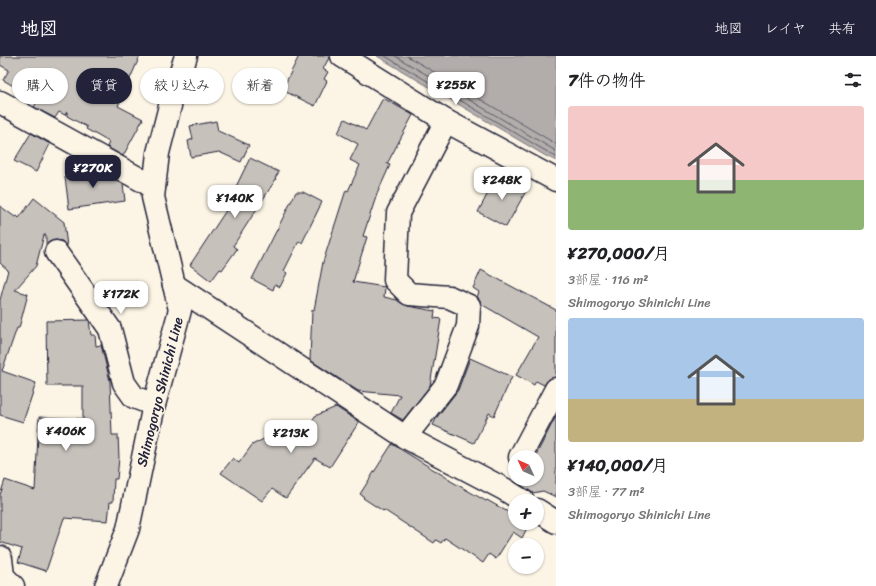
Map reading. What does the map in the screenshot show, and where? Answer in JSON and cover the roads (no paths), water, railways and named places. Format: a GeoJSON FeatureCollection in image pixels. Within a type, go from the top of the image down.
{"type":"FeatureCollection","features":[{"type":"Feature","properties":{"kind":"street","name":"Shimogoryo Shinichi Line"},"geometry":{"type":"LineString","coordinates":[[106,586],[128,529],[154,405],[180,310],[153,197],[158,153],[172,98],[186,56]]}},
{"type":"Feature","properties":{"kind":"street"},"geometry":{"type":"LineString","coordinates":[[342,56],[446,121],[556,180]]}},
{"type":"Feature","properties":{"kind":"street"},"geometry":{"type":"LineString","coordinates":[[0,102],[154,187]]}},
{"type":"Feature","properties":{"kind":"street"},"geometry":{"type":"LineString","coordinates":[[405,437],[446,384],[468,326],[469,306],[449,297],[409,294],[395,280],[398,213],[446,121]]}},
{"type":"Feature","properties":{"kind":"street"},"geometry":{"type":"LineString","coordinates":[[56,252],[110,329],[124,383],[134,397],[154,405]]}},
{"type":"Feature","properties":{"kind":"street"},"geometry":{"type":"LineString","coordinates":[[174,285],[405,437],[512,494]]}},
{"type":"Feature","properties":{"kind":"street"},"geometry":{"type":"LineString","coordinates":[[524,450],[556,389]]}},
{"type":"Feature","properties":{"kind":"street"},"geometry":{"type":"LineString","coordinates":[[504,489],[508,481]]}},
{"type":"Feature","properties":{"kind":"street"},"geometry":{"type":"LineString","coordinates":[[544,514],[556,522]]}},
{"type":"Feature","properties":{"kind":"street"},"geometry":{"type":"LineString","coordinates":[[0,557],[3,576],[13,586]]}},
{"type":"Feature","properties":{"kind":"water"},"geometry":{"type":"Polygon","coordinates":[[[377,56],[556,56],[556,161],[544,155],[377,56]]]}}]}
